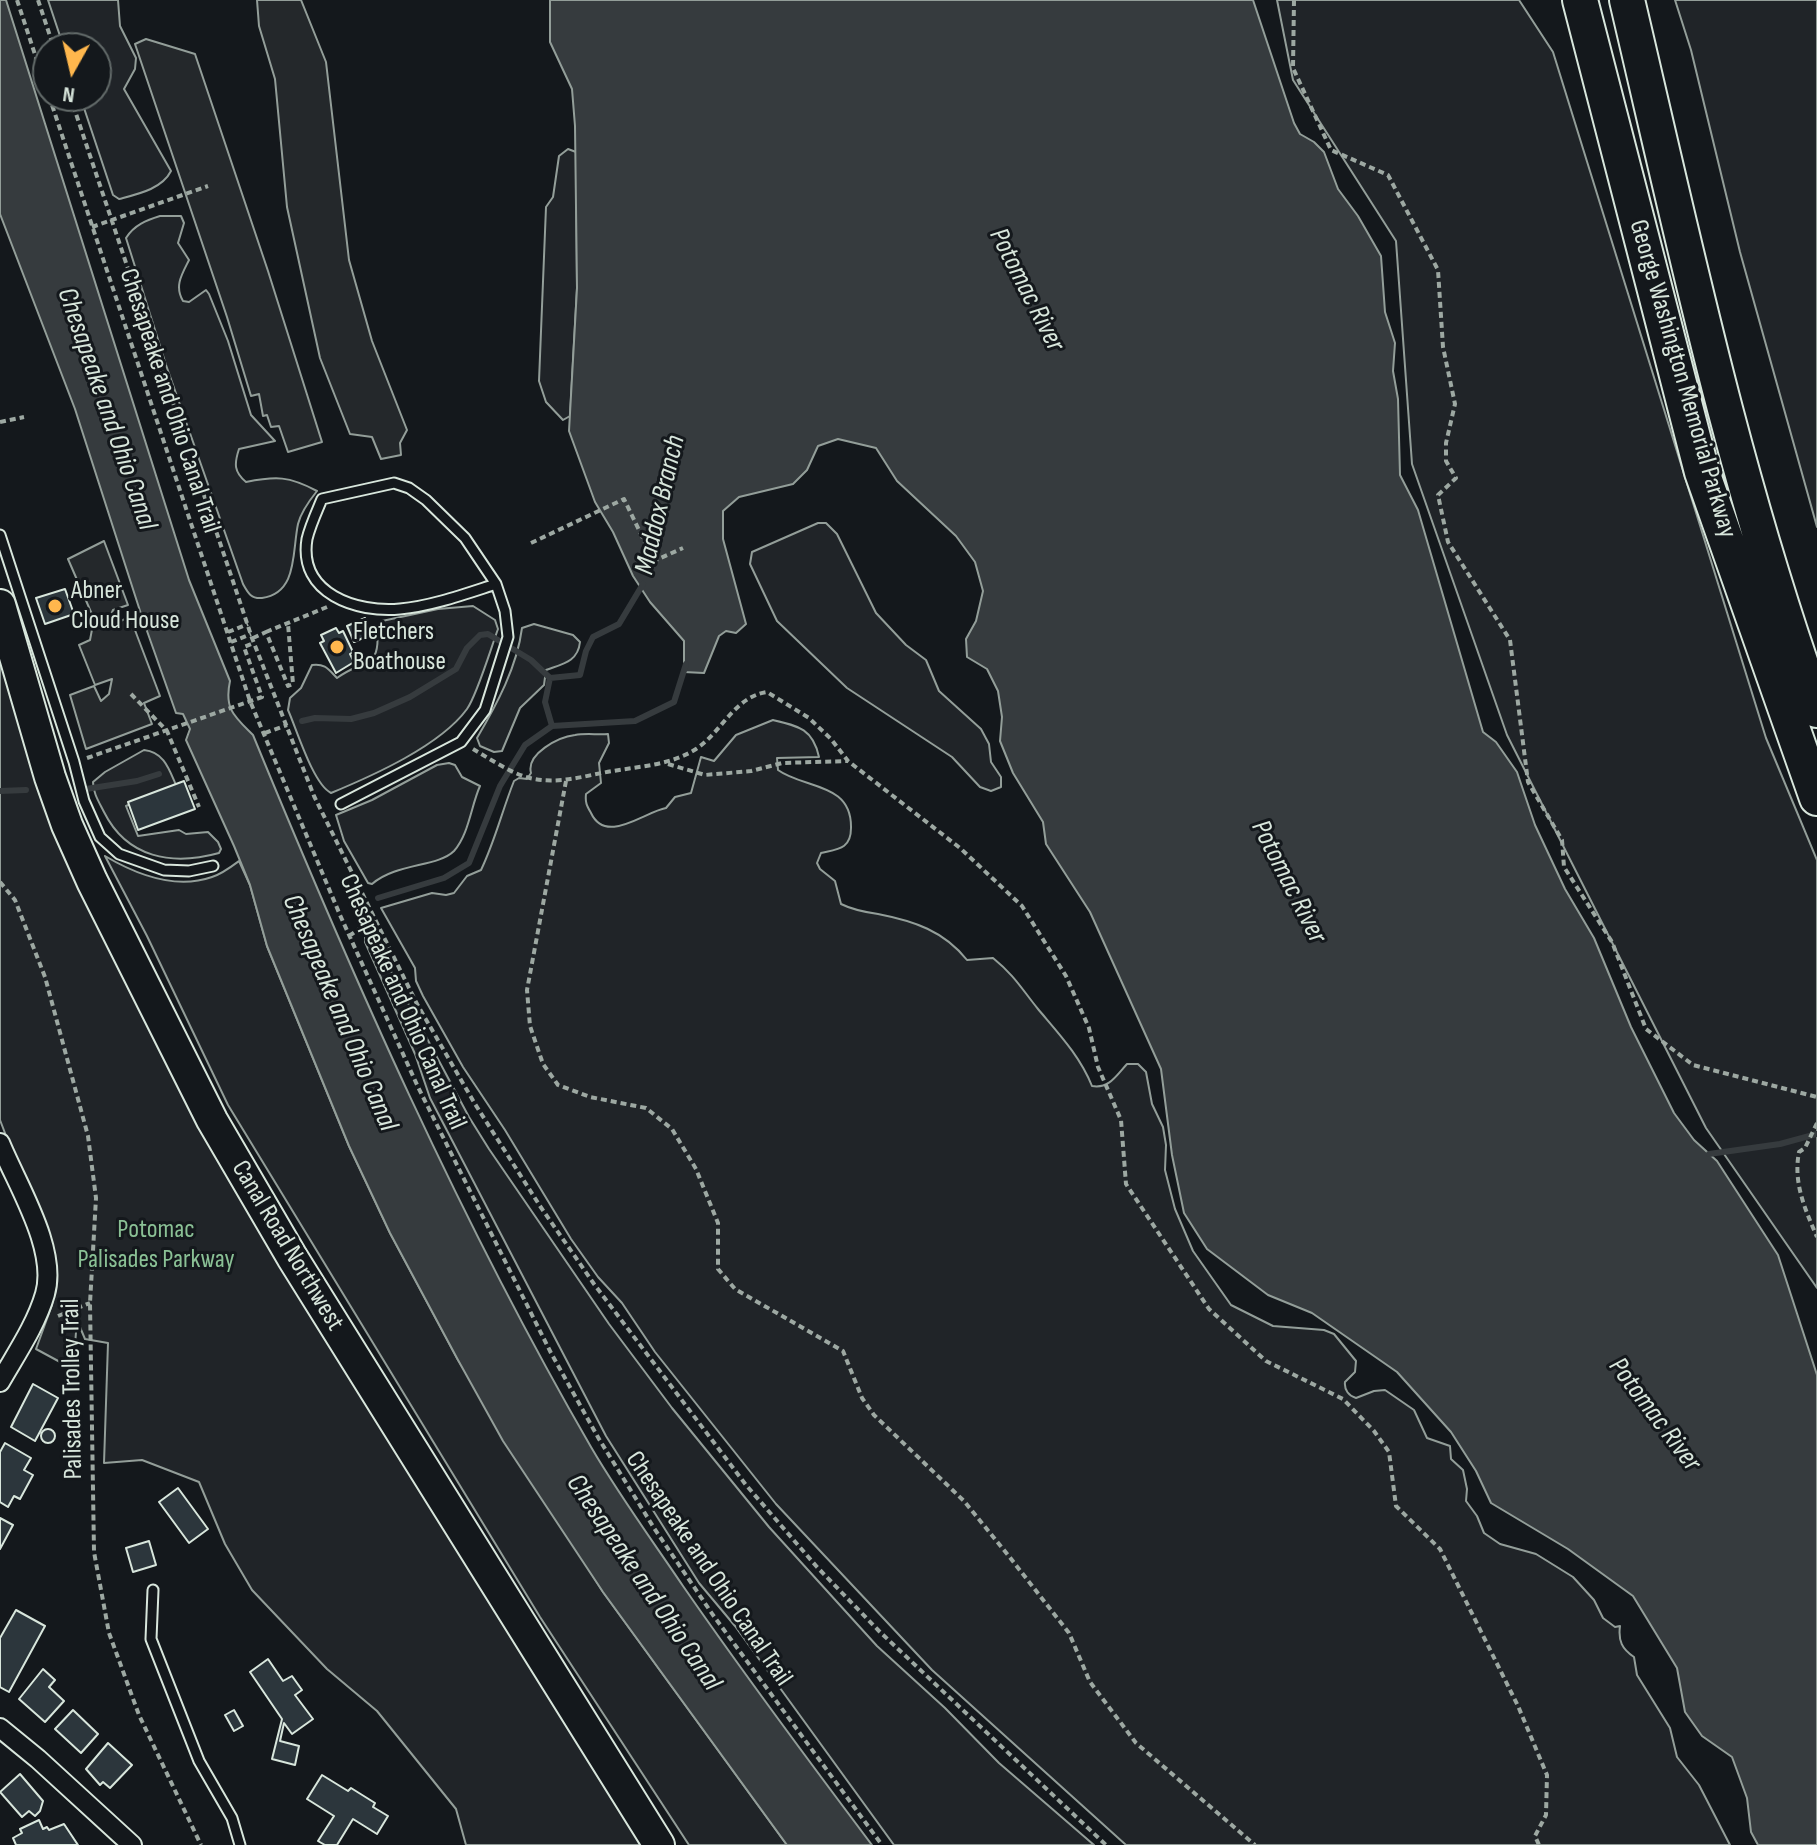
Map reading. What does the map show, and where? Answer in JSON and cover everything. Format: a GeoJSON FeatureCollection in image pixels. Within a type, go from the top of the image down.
{"type":"FeatureCollection","features":[{"type":"Feature","properties":{"kind":"highway"},"geometry":{"type":"LineString","coordinates":[[1558,0],[1593,54]]}},
{"type":"Feature","properties":{"kind":"highway","name":"George Washington Memorial Parkway"},"geometry":{"type":"LineString","coordinates":[[1580,0],[1702,472],[1817,798]]}},
{"type":"Feature","properties":{"kind":"highway","name":"George Washington Memorial Parkway"},"geometry":{"type":"LineString","coordinates":[[1627,0],[1686,255],[1746,489],[1817,710]]}},
{"type":"Feature","properties":{"kind":"highway","name":"Canal Road Northwest"},"geometry":{"type":"LineString","coordinates":[[0,605],[67,825],[212,1120],[306,1279],[659,1845]]}},
{"type":"Feature","properties":{"kind":"street"},"geometry":{"type":"LineString","coordinates":[[0,1143],[44,1248],[48,1266],[41,1305],[0,1382]]}},
{"type":"Feature","properties":{"kind":"street"},"geometry":{"type":"LineString","coordinates":[[0,1728],[132,1845]]}},
{"type":"Feature","properties":{"kind":"lane"},"geometry":{"type":"LineString","coordinates":[[341,804],[461,742],[485,710],[508,637],[505,611],[496,584],[465,538],[426,500],[409,488],[394,483],[322,499],[307,541],[310,569],[322,588],[341,601],[365,608],[400,609],[449,599],[496,584]]}},
{"type":"Feature","properties":{"kind":"lane"},"geometry":{"type":"LineString","coordinates":[[0,535],[74,762],[79,786],[100,837],[119,854],[164,870],[189,871],[213,866]]}},
{"type":"Feature","properties":{"kind":"lane"},"geometry":{"type":"LineString","coordinates":[[153,1590],[151,1639],[199,1761],[232,1818],[240,1845]]}},
{"type":"Feature","properties":{"kind":"path","name":"Chesapeake and Ohio Canal Trail"},"geometry":{"type":"LineString","coordinates":[[17,0],[32,46]]}},
{"type":"Feature","properties":{"kind":"path"},"geometry":{"type":"LineString","coordinates":[[38,0],[49,32]]}},
{"type":"Feature","properties":{"kind":"path"},"geometry":{"type":"LineString","coordinates":[[1294,0],[1293,68],[1331,150],[1388,175],[1438,270],[1443,347],[1455,404],[1446,443],[1446,461],[1456,478],[1438,495],[1448,542],[1510,640],[1528,782],[1562,840],[1564,867],[1612,942],[1646,1029],[1693,1065],[1817,1097]]}},
{"type":"Feature","properties":{"kind":"path","name":"Chesapeake and Ohio Canal Trail"},"geometry":{"type":"LineString","coordinates":[[54,112],[250,701],[349,936],[418,1087],[551,1353],[599,1439],[713,1615],[882,1845]]}},
{"type":"Feature","properties":{"kind":"path"},"geometry":{"type":"LineString","coordinates":[[75,112],[248,624],[314,796],[424,1016],[475,1104],[603,1297],[746,1485],[817,1567],[879,1631],[1106,1845]]}},
{"type":"Feature","properties":{"kind":"path"},"geometry":{"type":"LineString","coordinates":[[92,227],[208,186]]}},
{"type":"Feature","properties":{"kind":"path"},"geometry":{"type":"LineString","coordinates":[[0,422],[24,417]]}},
{"type":"Feature","properties":{"kind":"path"},"geometry":{"type":"LineString","coordinates":[[531,543],[624,499],[654,561],[683,548]]}},
{"type":"Feature","properties":{"kind":"path"},"geometry":{"type":"LineString","coordinates":[[231,642],[253,638],[341,601]]}},
{"type":"Feature","properties":{"kind":"path"},"geometry":{"type":"LineString","coordinates":[[227,632],[248,624]]}},
{"type":"Feature","properties":{"kind":"path"},"geometry":{"type":"LineString","coordinates":[[266,632],[288,686],[293,684],[288,624]]}},
{"type":"Feature","properties":{"kind":"path"},"geometry":{"type":"LineString","coordinates":[[74,762],[262,697],[244,647],[253,638]]}},
{"type":"Feature","properties":{"kind":"path"},"geometry":{"type":"LineString","coordinates":[[461,742],[529,778],[566,781],[666,763],[696,749],[718,731],[733,710],[755,694],[767,692],[809,718],[848,761],[960,848],[1022,906],[1066,976],[1089,1028],[1098,1067],[1121,1120],[1126,1184],[1209,1309],[1266,1361],[1343,1399],[1374,1431],[1389,1452],[1396,1506],[1440,1549],[1518,1706],[1547,1775],[1546,1815],[1535,1836],[1539,1845]]}},
{"type":"Feature","properties":{"kind":"path"},"geometry":{"type":"LineString","coordinates":[[131,694],[167,731],[199,807]]}},
{"type":"Feature","properties":{"kind":"path"},"geometry":{"type":"LineString","coordinates":[[265,733],[287,725]]}},
{"type":"Feature","properties":{"kind":"path"},"geometry":{"type":"LineString","coordinates":[[666,763],[705,775],[751,771],[782,763],[848,761]]}},
{"type":"Feature","properties":{"kind":"path"},"geometry":{"type":"LineString","coordinates":[[566,781],[527,990],[530,1026],[543,1064],[558,1085],[590,1097],[646,1108],[672,1129],[696,1169],[718,1223],[718,1269],[735,1289],[843,1351],[862,1398],[874,1415],[964,1501],[1008,1555],[1069,1633],[1090,1682],[1136,1743],[1255,1845]]}},
{"type":"Feature","properties":{"kind":"path","name":"Palisades Trolley Trail"},"geometry":{"type":"LineString","coordinates":[[0,882],[15,900],[45,977],[88,1136],[96,1198],[90,1303],[94,1552],[109,1633],[139,1715],[201,1845]]}},
{"type":"Feature","properties":{"kind":"path"},"geometry":{"type":"LineString","coordinates":[[349,936],[375,919]]}},
{"type":"Feature","properties":{"kind":"path"},"geometry":{"type":"LineString","coordinates":[[1817,1123],[1805,1148],[1799,1152],[1796,1167],[1800,1199],[1817,1237]]}},
{"type":"Feature","properties":{"kind":"green space"},"geometry":{"type":"Polygon","coordinates":[[[48,0],[118,0],[120,26],[136,58],[135,69],[124,89],[171,171],[156,186],[119,199],[113,195],[85,112],[112,112],[112,32],[59,32],[48,0]]]}},
{"type":"Feature","properties":{"kind":"green space"},"geometry":{"type":"Polygon","coordinates":[[[1277,0],[1519,0],[1553,52],[1766,738],[1817,860],[1817,1288],[1706,1128],[1507,735],[1412,464],[1396,241],[1293,80],[1277,0]]]}},
{"type":"Feature","properties":{"kind":"green space"},"geometry":{"type":"Polygon","coordinates":[[[1675,0],[1817,0],[1817,527],[1740,252],[1691,50],[1675,0]]]}},
{"type":"Feature","properties":{"kind":"green space"},"geometry":{"type":"Polygon","coordinates":[[[568,149],[576,152],[577,288],[570,416],[563,420],[546,402],[539,381],[546,207],[553,197],[559,156],[568,149]]]}},
{"type":"Feature","properties":{"kind":"green space"},"geometry":{"type":"Polygon","coordinates":[[[160,216],[181,216],[184,223],[178,243],[189,260],[180,280],[180,296],[183,301],[189,302],[206,290],[209,294],[228,341],[251,415],[275,441],[239,449],[236,463],[239,475],[246,482],[282,479],[317,491],[299,520],[288,580],[274,595],[255,598],[243,584],[166,365],[126,238],[137,226],[160,216]]]}},
{"type":"Feature","properties":{"kind":"green space"},"geometry":{"type":"Polygon","coordinates":[[[818,523],[826,523],[837,534],[876,613],[906,645],[926,660],[939,691],[981,729],[989,744],[991,762],[1001,777],[1001,787],[991,791],[980,787],[952,757],[847,688],[777,621],[750,564],[752,552],[818,523]]]}},
{"type":"Feature","properties":{"kind":"green space"},"geometry":{"type":"Polygon","coordinates":[[[473,606],[495,620],[498,629],[467,709],[440,735],[385,769],[331,793],[324,788],[312,768],[288,710],[290,698],[301,688],[312,665],[324,666],[337,678],[374,656],[378,641],[377,627],[382,621],[438,609],[473,606]]]}},
{"type":"Feature","properties":{"kind":"green space"},"geometry":{"type":"Polygon","coordinates":[[[534,624],[573,635],[580,642],[579,649],[573,658],[546,670],[544,685],[520,708],[502,751],[494,752],[480,746],[477,738],[511,671],[522,628],[534,624]]]}},
{"type":"Feature","properties":{"kind":"green space","name":"Potomac Palisades Parkway"},"geometry":{"type":"Polygon","coordinates":[[[0,651],[52,828],[146,1019],[255,1218],[444,1529],[645,1845],[466,1845],[456,1809],[377,1711],[327,1669],[252,1590],[225,1544],[199,1482],[142,1460],[104,1463],[108,1343],[85,1339],[77,1320],[73,1369],[36,1349],[52,1305],[57,1269],[0,1120],[0,651]]]}},
{"type":"Feature","properties":{"kind":"green space"},"geometry":{"type":"Polygon","coordinates":[[[773,720],[804,730],[813,740],[819,757],[777,758],[778,770],[835,794],[844,802],[849,813],[849,840],[842,847],[821,853],[817,863],[835,881],[841,904],[927,929],[948,942],[967,960],[993,958],[1068,1046],[1092,1086],[1108,1084],[1127,1064],[1138,1064],[1146,1072],[1152,1104],[1163,1127],[1165,1170],[1175,1209],[1193,1251],[1231,1305],[1273,1326],[1324,1330],[1334,1334],[1356,1361],[1355,1372],[1345,1382],[1349,1394],[1356,1398],[1385,1390],[1414,1410],[1427,1438],[1450,1446],[1451,1459],[1463,1470],[1466,1501],[1484,1533],[1500,1544],[1536,1554],[1573,1577],[1594,1600],[1603,1618],[1615,1627],[1620,1626],[1622,1644],[1634,1657],[1637,1675],[1670,1728],[1677,1757],[1699,1785],[1730,1845],[1126,1845],[932,1670],[776,1504],[655,1352],[622,1303],[598,1277],[571,1239],[463,1067],[423,996],[416,981],[415,968],[381,908],[432,893],[454,893],[467,876],[481,870],[514,781],[527,779],[533,759],[560,739],[583,734],[608,734],[609,743],[599,763],[601,783],[586,794],[586,800],[598,822],[616,827],[666,808],[675,797],[691,793],[701,757],[714,761],[736,735],[773,720]]]}},
{"type":"Feature","properties":{"kind":"green space"},"geometry":{"type":"Polygon","coordinates":[[[144,750],[161,758],[176,785],[126,806],[138,836],[179,830],[186,834],[208,832],[218,842],[219,853],[184,859],[152,855],[125,840],[114,828],[97,797],[93,782],[144,750]]]}},
{"type":"Feature","properties":{"kind":"green space"},"geometry":{"type":"Polygon","coordinates":[[[437,765],[455,765],[462,777],[480,786],[459,844],[454,851],[438,860],[393,872],[372,884],[368,883],[344,841],[336,815],[372,800],[437,765]]]}},
{"type":"Feature","properties":{"kind":"green space"},"geometry":{"type":"Polygon","coordinates":[[[105,856],[143,874],[184,882],[216,876],[239,861],[250,885],[267,946],[349,1146],[390,1233],[458,1360],[603,1592],[787,1845],[689,1845],[540,1617],[228,1105],[105,856]]]}},
{"type":"Feature","properties":{"kind":"green space"},"geometry":{"type":"Polygon","coordinates":[[[370,932],[489,1149],[609,1324],[672,1408],[769,1527],[877,1646],[999,1763],[1094,1845],[894,1845],[735,1626],[699,1583],[606,1436],[430,1098],[415,1054],[365,942],[365,934],[370,932]]]}},
{"type":"Feature","properties":{"kind":"shaded area"},"geometry":{"type":"Polygon","coordinates":[[[257,0],[301,0],[326,62],[349,260],[372,341],[407,430],[400,443],[401,455],[381,459],[372,437],[350,434],[320,358],[287,207],[275,79],[259,26],[257,0]]]}},
{"type":"Feature","properties":{"kind":"shaded area"},"geometry":{"type":"Polygon","coordinates":[[[146,39],[195,54],[322,442],[288,452],[279,426],[271,427],[267,415],[263,416],[259,394],[251,396],[135,44],[146,39]]]}},
{"type":"Feature","properties":{"kind":"shaded area"},"geometry":{"type":"Polygon","coordinates":[[[104,541],[128,605],[113,610],[110,617],[118,622],[130,617],[160,696],[144,703],[152,724],[86,749],[70,695],[94,686],[101,701],[109,694],[112,679],[95,685],[79,645],[90,640],[94,619],[68,559],[104,541]]]}},
{"type":"Feature","properties":{"kind":"water","name":"Chesapeake and Ohio Canal"},"geometry":{"type":"Polygon","coordinates":[[[0,0],[6,0],[32,82],[32,112],[41,112],[189,580],[230,681],[228,699],[232,711],[253,735],[329,917],[410,1097],[497,1274],[602,1465],[729,1652],[872,1845],[787,1845],[603,1592],[503,1441],[390,1233],[349,1146],[267,946],[250,885],[186,740],[190,729],[183,714],[176,713],[75,409],[0,214],[0,0]]]}},
{"type":"Feature","properties":{"kind":"water","name":"Potomac River"},"geometry":{"type":"Polygon","coordinates":[[[550,0],[1253,0],[1294,123],[1300,134],[1324,152],[1338,189],[1381,256],[1385,312],[1395,343],[1393,371],[1398,399],[1400,475],[1418,510],[1483,732],[1496,742],[1517,772],[1535,825],[1565,889],[1594,938],[1631,1027],[1674,1113],[1694,1140],[1717,1161],[1778,1255],[1817,1375],[1817,1845],[1758,1845],[1751,1832],[1747,1798],[1732,1757],[1702,1736],[1685,1712],[1677,1668],[1633,1596],[1568,1549],[1491,1503],[1476,1471],[1451,1432],[1397,1372],[1312,1313],[1268,1295],[1207,1249],[1184,1213],[1172,1155],[1161,1069],[1090,912],[1046,844],[1043,822],[1013,773],[1000,741],[1002,717],[998,691],[987,669],[967,657],[966,639],[976,621],[983,591],[975,562],[956,536],[897,481],[876,448],[838,439],[818,446],[807,470],[793,484],[739,497],[723,511],[723,539],[746,624],[736,633],[726,631],[719,636],[704,673],[684,672],[684,641],[650,602],[633,576],[595,502],[569,431],[577,288],[575,126],[572,89],[550,42],[550,0]]]}},
{"type":"Feature","properties":{"kind":"building","name":"Abner Cloud House"},"geometry":{"type":"Polygon","coordinates":[[[65,589],[74,614],[45,624],[36,598],[65,589]]]}},
{"type":"Feature","properties":{"kind":"building"},"geometry":{"type":"Polygon","coordinates":[[[365,618],[372,634],[354,642],[347,626],[365,618]]]}},
{"type":"Feature","properties":{"kind":"building","name":"Fletchers Boathouse"},"geometry":{"type":"Polygon","coordinates":[[[336,628],[339,633],[343,631],[353,652],[350,654],[354,662],[336,673],[320,643],[324,641],[321,635],[336,628]]]}},
{"type":"Feature","properties":{"kind":"building"},"geometry":{"type":"Polygon","coordinates":[[[184,781],[195,809],[138,830],[128,802],[184,781]]]}},
{"type":"Feature","properties":{"kind":"building"},"geometry":{"type":"Polygon","coordinates":[[[33,1384],[58,1398],[35,1441],[11,1427],[33,1384]]]}},
{"type":"Feature","properties":{"kind":"building"},"geometry":{"type":"Polygon","coordinates":[[[48,1429],[55,1436],[48,1443],[41,1436],[48,1429]]]}},
{"type":"Feature","properties":{"kind":"building"},"geometry":{"type":"Polygon","coordinates":[[[5,1443],[31,1458],[24,1470],[33,1475],[20,1499],[14,1496],[8,1507],[0,1502],[0,1452],[5,1443]]]}},
{"type":"Feature","properties":{"kind":"building"},"geometry":{"type":"Polygon","coordinates":[[[178,1488],[208,1529],[189,1543],[159,1502],[178,1488]]]}},
{"type":"Feature","properties":{"kind":"building"},"geometry":{"type":"Polygon","coordinates":[[[0,1518],[13,1525],[0,1549],[0,1518]]]}},
{"type":"Feature","properties":{"kind":"building"},"geometry":{"type":"Polygon","coordinates":[[[149,1541],[156,1565],[133,1572],[126,1548],[149,1541]]]}},
{"type":"Feature","properties":{"kind":"building"},"geometry":{"type":"Polygon","coordinates":[[[16,1610],[45,1626],[9,1692],[0,1687],[0,1638],[16,1610]]]}},
{"type":"Feature","properties":{"kind":"building"},"geometry":{"type":"Polygon","coordinates":[[[268,1659],[283,1681],[292,1676],[302,1690],[295,1695],[313,1719],[292,1734],[284,1723],[280,1741],[299,1746],[295,1765],[272,1759],[282,1719],[250,1672],[268,1659]]]}},
{"type":"Feature","properties":{"kind":"building"},"geometry":{"type":"Polygon","coordinates":[[[43,1669],[55,1680],[49,1687],[64,1701],[45,1722],[19,1699],[43,1669]]]}},
{"type":"Feature","properties":{"kind":"building"},"geometry":{"type":"Polygon","coordinates":[[[73,1710],[98,1734],[81,1753],[55,1729],[73,1710]]]}},
{"type":"Feature","properties":{"kind":"building"},"geometry":{"type":"Polygon","coordinates":[[[234,1710],[243,1726],[234,1731],[225,1715],[234,1710]]]}},
{"type":"Feature","properties":{"kind":"building"},"geometry":{"type":"Polygon","coordinates":[[[108,1743],[132,1765],[110,1788],[103,1782],[100,1785],[86,1769],[108,1743]]]}},
{"type":"Feature","properties":{"kind":"building"},"geometry":{"type":"Polygon","coordinates":[[[20,1774],[43,1801],[35,1816],[29,1811],[22,1817],[0,1792],[20,1774]]]}},
{"type":"Feature","properties":{"kind":"building"},"geometry":{"type":"Polygon","coordinates":[[[322,1775],[348,1791],[351,1788],[375,1803],[373,1807],[388,1816],[377,1834],[353,1819],[337,1845],[325,1845],[318,1841],[334,1816],[307,1799],[322,1775]]]}},
{"type":"Feature","properties":{"kind":"building"},"geometry":{"type":"Polygon","coordinates":[[[39,1820],[43,1829],[47,1827],[49,1830],[64,1824],[78,1845],[16,1845],[13,1838],[22,1833],[20,1829],[39,1820]]]}},
{"type":"Feature","properties":{"kind":"waterway","name":"Maddox Branch"},"geometry":{"type":"LineString","coordinates":[[302,721],[315,718],[351,719],[374,713],[410,697],[456,669],[467,648],[480,635],[488,634],[531,660],[550,678],[580,675],[593,637],[619,624],[643,584]]}},
{"type":"Feature","properties":{"kind":"waterway"},"geometry":{"type":"LineString","coordinates":[[378,898],[444,878],[469,863],[500,786],[525,745],[552,726],[635,721],[674,702],[686,664]]}},
{"type":"Feature","properties":{"kind":"waterway"},"geometry":{"type":"LineString","coordinates":[[550,678],[545,702],[552,726]]}},
{"type":"Feature","properties":{"kind":"waterway","name":"Maddox Branch"},"geometry":{"type":"LineString","coordinates":[[86,789],[137,781],[159,774]]}},
{"type":"Feature","properties":{"kind":"waterway","name":"Maddox Branch"},"geometry":{"type":"LineString","coordinates":[[0,791],[26,790]]}},
{"type":"Feature","properties":{"kind":"waterway"},"geometry":{"type":"LineString","coordinates":[[1709,1154],[1780,1144],[1817,1134]]}},
{"type":"Feature","properties":{"kind":"place","name":"Abner Cloud House"},"geometry":{"type":"Point","coordinates":[55,606]}},
{"type":"Feature","properties":{"kind":"place","name":"Fletchers Boathouse"},"geometry":{"type":"Point","coordinates":[337,647]}}]}
